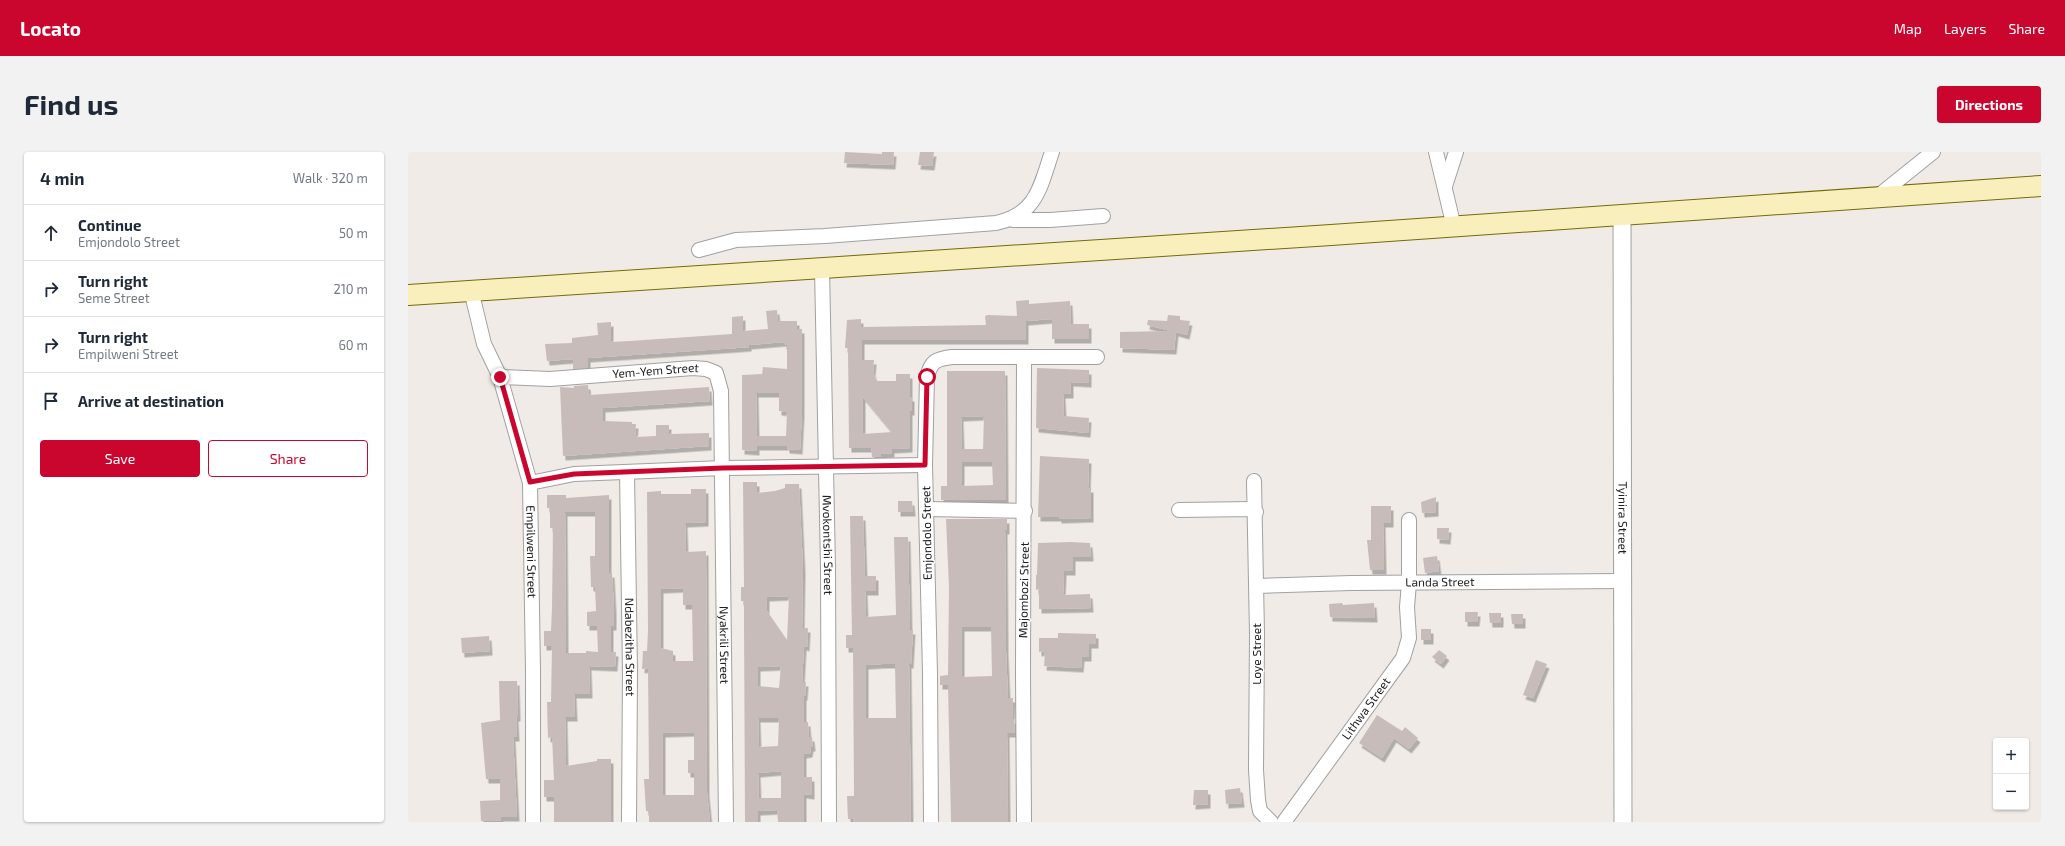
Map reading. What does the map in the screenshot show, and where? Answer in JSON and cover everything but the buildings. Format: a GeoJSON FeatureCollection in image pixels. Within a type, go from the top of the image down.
{"type":"FeatureCollection","features":[{"type":"Feature","properties":{"kind":"main road"},"geometry":{"type":"LineString","coordinates":[[408,295],[1454,227],[1622,214],[2041,186]]}},
{"type":"Feature","properties":{"kind":"street"},"geometry":{"type":"LineString","coordinates":[[1013,220],[1028,209],[1040,189],[1052,152]]}},
{"type":"Feature","properties":{"kind":"street"},"geometry":{"type":"LineString","coordinates":[[1436,152],[1454,227]]}},
{"type":"Feature","properties":{"kind":"street"},"geometry":{"type":"LineString","coordinates":[[1445,187],[1456,152]]}},
{"type":"Feature","properties":{"kind":"street"},"geometry":{"type":"LineString","coordinates":[[1877,197],[1933,152]]}},
{"type":"Feature","properties":{"kind":"street","name":"Tyinira Street"},"geometry":{"type":"LineString","coordinates":[[1622,214],[1623,822]]}},
{"type":"Feature","properties":{"kind":"street"},"geometry":{"type":"LineString","coordinates":[[699,250],[736,240],[825,236],[996,223],[1013,220],[1050,220],[1103,216]]}},
{"type":"Feature","properties":{"kind":"street","name":"Mvokontshi Street"},"geometry":{"type":"LineString","coordinates":[[822,268],[826,468],[829,822]]}},
{"type":"Feature","properties":{"kind":"street","name":"Empilweni Street"},"geometry":{"type":"LineString","coordinates":[[471,290],[484,344],[500,377],[530,482],[533,671],[533,822]]}},
{"type":"Feature","properties":{"kind":"street","name":"Emjondolo Street"},"geometry":{"type":"LineString","coordinates":[[931,822],[927,509],[925,465],[927,377],[930,367],[934,362],[952,357],[1097,357]]}},
{"type":"Feature","properties":{"kind":"street","name":"Majombozi Street"},"geometry":{"type":"LineString","coordinates":[[1024,358],[1024,822]]}},
{"type":"Feature","properties":{"kind":"street","name":"Yem-Yem Street"},"geometry":{"type":"LineString","coordinates":[[500,377],[550,379],[693,368],[706,369],[716,373],[721,391],[723,468]]}},
{"type":"Feature","properties":{"kind":"street"},"geometry":{"type":"LineString","coordinates":[[530,482],[574,474],[723,468],[826,468],[925,465]]}},
{"type":"Feature","properties":{"kind":"street","name":"Nyakrili Street"},"geometry":{"type":"LineString","coordinates":[[723,468],[726,822]]}},
{"type":"Feature","properties":{"kind":"street","name":"Ndabezitha Street"},"geometry":{"type":"LineString","coordinates":[[627,472],[630,674],[629,822]]}},
{"type":"Feature","properties":{"kind":"street","name":"Loye Street"},"geometry":{"type":"LineString","coordinates":[[1254,481],[1257,586],[1256,770],[1260,811],[1271,822]]}},
{"type":"Feature","properties":{"kind":"street"},"geometry":{"type":"LineString","coordinates":[[1179,510],[1225,508],[1253,509],[1256,512]]}},
{"type":"Feature","properties":{"kind":"street"},"geometry":{"type":"LineString","coordinates":[[927,509],[1024,511]]}},
{"type":"Feature","properties":{"kind":"street","name":"Lithwa Street"},"geometry":{"type":"LineString","coordinates":[[1284,822],[1403,658],[1409,638],[1407,607],[1409,583],[1409,520]]}},
{"type":"Feature","properties":{"kind":"street","name":"Landa Street"},"geometry":{"type":"LineString","coordinates":[[1257,586],[1623,581]]}},
{"type":"Feature","properties":{"kind":"route"},"geometry":{"type":"LineString","coordinates":[[500,377],[530,482],[574,474],[723,468],[826,468],[925,465],[927,377]]}}]}
